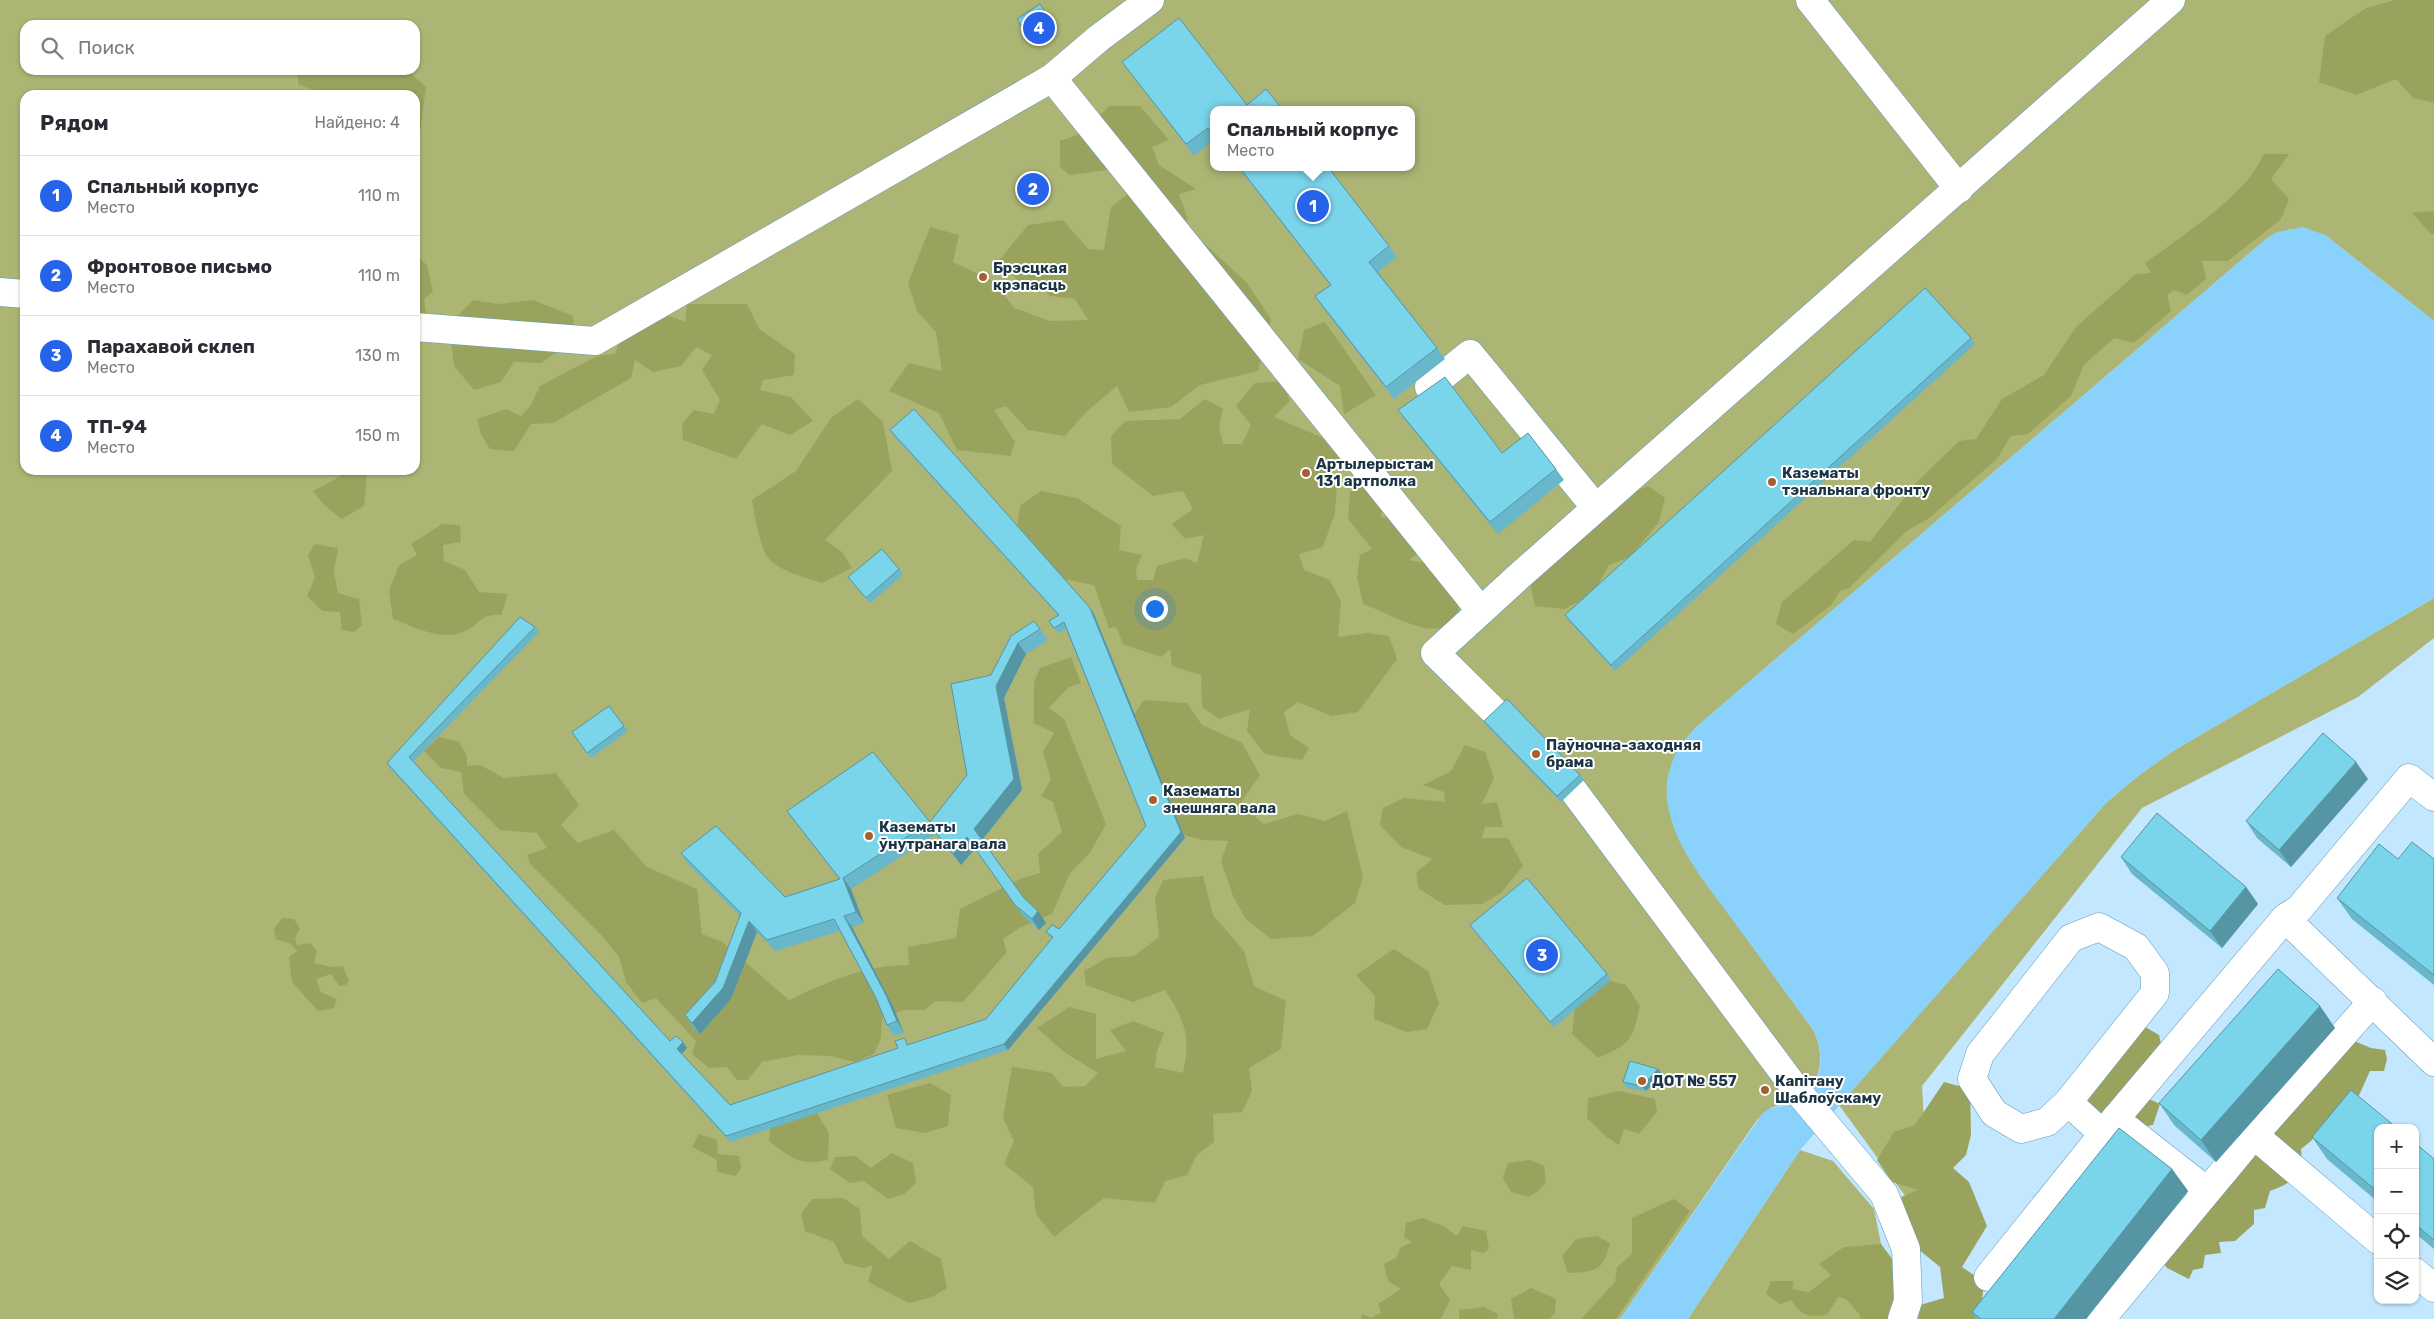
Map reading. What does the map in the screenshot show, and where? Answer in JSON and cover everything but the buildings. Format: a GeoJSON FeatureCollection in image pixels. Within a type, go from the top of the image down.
{"type":"FeatureCollection","features":[{"type":"Feature","properties":{"kind":"street"},"geometry":{"type":"LineString","coordinates":[[420,327],[595,341],[1052,78],[1150,0]]}},
{"type":"Feature","properties":{"kind":"street"},"geometry":{"type":"LineString","coordinates":[[1810,0],[1959,189]]}},
{"type":"Feature","properties":{"kind":"street"},"geometry":{"type":"LineString","coordinates":[[1499,716],[1435,653],[1480,610],[2171,0]]}},
{"type":"Feature","properties":{"kind":"street"},"geometry":{"type":"LineString","coordinates":[[1052,78],[1480,610]]}},
{"type":"Feature","properties":{"kind":"street"},"geometry":{"type":"LineString","coordinates":[[0,292],[20,294]]}},
{"type":"Feature","properties":{"kind":"street"},"geometry":{"type":"LineString","coordinates":[[1429,387],[1470,354],[1596,508]]}},
{"type":"Feature","properties":{"kind":"street"},"geometry":{"type":"LineString","coordinates":[[1988,1277],[2109,1127],[2285,918],[2300,909],[2409,778],[2434,797]]}},
{"type":"Feature","properties":{"kind":"street"},"geometry":{"type":"LineString","coordinates":[[1573,790],[1795,1088],[1841,1146],[1884,1194],[1906,1249],[1908,1301],[1902,1319]]}},
{"type":"Feature","properties":{"kind":"street"},"geometry":{"type":"LineString","coordinates":[[2285,918],[2434,1062]]}},
{"type":"Feature","properties":{"kind":"street"},"geometry":{"type":"LineString","coordinates":[[2098,927],[2136,947],[2155,973],[2155,993],[2068,1102],[2046,1122],[2021,1129],[1994,1113],[1972,1079],[1980,1054],[2071,938],[2098,927]]}},
{"type":"Feature","properties":{"kind":"street"},"geometry":{"type":"LineString","coordinates":[[2101,1319],[2254,1135],[2373,1001]]}},
{"type":"Feature","properties":{"kind":"street"},"geometry":{"type":"LineString","coordinates":[[2068,1102],[2207,1191]]}},
{"type":"Feature","properties":{"kind":"street"},"geometry":{"type":"LineString","coordinates":[[2254,1135],[2374,1237]]}},
{"type":"Feature","properties":{"kind":"street"},"geometry":{"type":"LineString","coordinates":[[2419,1275],[2434,1288]]}},
{"type":"Feature","properties":{"kind":"green space"},"geometry":{"type":"Polygon","coordinates":[[[0,0],[2434,0],[2434,321],[2325,235],[2290,229],[2266,239],[1695,728],[1678,838],[1700,874],[1814,1031],[1820,1051],[1819,1071],[1816,1080],[1804,1096],[1795,1103],[1778,1105],[1771,1108],[1757,1120],[1620,1319],[0,1319],[0,0]]]}},
{"type":"Feature","properties":{"kind":"green space"},"geometry":{"type":"Polygon","coordinates":[[[2395,0],[2434,0],[2434,103],[2413,98],[2396,79],[2356,95],[2319,82],[2325,36],[2366,8],[2395,0]]]}},
{"type":"Feature","properties":{"kind":"green space"},"geometry":{"type":"Polygon","coordinates":[[[298,75],[413,75],[426,87],[420,132],[420,90],[314,90],[298,84],[298,75]]]}},
{"type":"Feature","properties":{"kind":"green space"},"geometry":{"type":"Polygon","coordinates":[[[1109,106],[1140,106],[1169,140],[1152,147],[1159,165],[1196,189],[1179,194],[1188,219],[1163,235],[1170,248],[1204,243],[1247,283],[1271,319],[1258,371],[1200,385],[1171,407],[1129,412],[1117,386],[1086,412],[1065,436],[1028,430],[1006,406],[994,410],[1015,442],[1010,456],[957,450],[939,413],[889,391],[909,363],[942,371],[936,332],[917,311],[908,283],[930,227],[959,235],[953,262],[995,282],[1014,308],[1050,321],[1088,320],[1075,299],[1050,296],[1041,286],[1024,286],[998,262],[1028,225],[1063,220],[1088,249],[1104,250],[1111,207],[1129,193],[1108,170],[1070,175],[1060,167],[1060,141],[1083,133],[1109,106]]]}},
{"type":"Feature","properties":{"kind":"green space"},"geometry":{"type":"Polygon","coordinates":[[[2264,154],[2289,154],[2271,179],[2289,199],[2281,219],[2228,261],[2202,261],[2206,279],[2187,295],[2174,290],[2167,295],[2171,311],[2134,343],[2114,338],[2084,365],[2071,396],[2028,434],[2011,436],[1997,459],[1928,519],[1908,530],[1849,588],[1840,591],[1831,605],[1793,634],[1776,624],[1782,602],[1854,540],[1870,542],[1915,484],[1959,441],[1976,439],[2002,399],[2044,375],[2076,327],[2136,274],[2151,273],[2145,263],[2228,200],[2250,177],[2264,154]]]}},
{"type":"Feature","properties":{"kind":"green space"},"geometry":{"type":"Polygon","coordinates":[[[2434,211],[2434,234],[2431,234],[2412,213],[2434,211]]]}},
{"type":"Feature","properties":{"kind":"green space"},"geometry":{"type":"Polygon","coordinates":[[[420,259],[427,265],[433,292],[424,299],[428,328],[420,336],[420,259]]]}},
{"type":"Feature","properties":{"kind":"green space"},"geometry":{"type":"Polygon","coordinates":[[[473,300],[498,304],[533,300],[573,316],[575,339],[541,363],[514,362],[501,382],[474,390],[454,366],[449,325],[473,300]]]}},
{"type":"Feature","properties":{"kind":"green space"},"geometry":{"type":"Polygon","coordinates":[[[687,304],[747,304],[759,329],[795,354],[794,375],[763,380],[760,390],[791,397],[813,421],[790,435],[762,424],[736,459],[683,440],[682,424],[694,410],[714,414],[720,400],[702,370],[712,355],[696,347],[681,366],[653,372],[635,360],[631,378],[553,423],[531,424],[514,451],[490,449],[481,434],[477,419],[506,409],[521,416],[531,405],[540,386],[597,356],[615,354],[621,337],[659,312],[685,322],[687,304]]]}},
{"type":"Feature","properties":{"kind":"green space"},"geometry":{"type":"Polygon","coordinates":[[[1325,322],[1376,395],[1344,414],[1340,386],[1298,359],[1304,330],[1325,322]]]}},
{"type":"Feature","properties":{"kind":"green space"},"geometry":{"type":"Polygon","coordinates":[[[1282,381],[1290,401],[1274,417],[1335,443],[1346,465],[1331,467],[1328,474],[1337,483],[1335,513],[1323,547],[1299,554],[1304,570],[1330,580],[1341,602],[1338,637],[1368,633],[1389,636],[1397,659],[1358,712],[1332,716],[1298,702],[1284,712],[1290,735],[1309,748],[1302,760],[1265,754],[1247,731],[1250,709],[1219,719],[1202,707],[1201,675],[1172,666],[1170,649],[1161,657],[1123,644],[1116,627],[1109,628],[1094,585],[1037,574],[1016,534],[1020,506],[1041,491],[1077,498],[1121,526],[1119,550],[1142,555],[1136,569],[1137,580],[1153,580],[1157,566],[1185,558],[1197,563],[1204,535],[1185,539],[1172,524],[1193,509],[1183,491],[1153,496],[1112,464],[1111,436],[1125,421],[1180,419],[1205,399],[1223,409],[1219,427],[1223,444],[1242,444],[1251,425],[1236,406],[1255,383],[1282,381]]]}},
{"type":"Feature","properties":{"kind":"green space"},"geometry":{"type":"Polygon","coordinates":[[[858,399],[883,422],[892,471],[825,540],[842,552],[852,568],[822,583],[787,571],[769,559],[761,540],[752,500],[796,471],[831,418],[858,399]]]}},
{"type":"Feature","properties":{"kind":"green space"},"geometry":{"type":"Polygon","coordinates":[[[366,475],[367,477],[364,506],[342,519],[324,505],[313,491],[341,476],[366,475]]]}},
{"type":"Feature","properties":{"kind":"green space"},"geometry":{"type":"Polygon","coordinates":[[[1369,484],[1383,505],[1381,517],[1396,519],[1422,550],[1409,560],[1432,564],[1459,596],[1458,620],[1447,626],[1432,629],[1412,624],[1363,604],[1357,577],[1360,555],[1372,549],[1348,519],[1350,492],[1369,484]]]}},
{"type":"Feature","properties":{"kind":"green space"},"geometry":{"type":"Polygon","coordinates":[[[1648,486],[1665,498],[1659,522],[1630,557],[1609,565],[1592,595],[1564,609],[1535,606],[1530,582],[1621,497],[1648,486]]]}},
{"type":"Feature","properties":{"kind":"green space"},"geometry":{"type":"Polygon","coordinates":[[[442,524],[460,525],[461,542],[443,545],[444,561],[465,570],[479,592],[508,594],[501,615],[487,616],[463,632],[445,635],[427,632],[393,619],[389,591],[399,565],[417,555],[411,544],[442,524]]]}},
{"type":"Feature","properties":{"kind":"green space"},"geometry":{"type":"Polygon","coordinates":[[[314,544],[338,548],[334,572],[338,593],[359,599],[362,625],[354,632],[342,630],[340,612],[322,611],[307,596],[315,577],[308,556],[314,544]]]}},
{"type":"Feature","properties":{"kind":"green space"},"geometry":{"type":"Polygon","coordinates":[[[2434,598],[2434,638],[2358,697],[2142,808],[1922,1086],[1930,1230],[1839,1105],[2106,803],[2138,776],[2173,751],[2434,598]]]}},
{"type":"Feature","properties":{"kind":"green space"},"geometry":{"type":"Polygon","coordinates":[[[1071,657],[1081,683],[1069,687],[1049,708],[1064,719],[1106,824],[1090,853],[1070,873],[1052,914],[1019,928],[1003,939],[1007,952],[963,1002],[936,1001],[924,1010],[904,1010],[882,1018],[881,1038],[874,1054],[854,1062],[831,1056],[798,1055],[762,1062],[748,1080],[737,1080],[727,1067],[709,1068],[692,1054],[696,1041],[656,998],[642,1003],[626,982],[619,957],[603,937],[530,864],[527,855],[547,848],[537,833],[500,830],[464,794],[461,772],[441,768],[424,751],[439,737],[459,742],[467,756],[467,766],[480,765],[504,778],[556,773],[579,805],[561,825],[578,843],[614,830],[647,867],[697,889],[702,934],[722,942],[789,1000],[848,975],[893,965],[909,965],[908,947],[956,938],[960,909],[1020,879],[1040,873],[1038,854],[1062,832],[1053,802],[1041,796],[1051,779],[1043,752],[1054,733],[1034,723],[1034,682],[1040,668],[1071,657]]]}},
{"type":"Feature","properties":{"kind":"green space"},"geometry":{"type":"Polygon","coordinates":[[[1144,700],[1187,703],[1202,725],[1242,743],[1260,775],[1240,804],[1264,824],[1298,814],[1325,821],[1347,811],[1363,877],[1355,903],[1313,936],[1271,939],[1246,919],[1233,896],[1221,861],[1228,841],[1203,840],[1160,829],[1124,730],[1144,700]]]}},
{"type":"Feature","properties":{"kind":"green space"},"geometry":{"type":"Polygon","coordinates":[[[1465,745],[1485,752],[1494,778],[1482,804],[1497,802],[1503,827],[1485,827],[1482,838],[1508,838],[1523,866],[1501,893],[1482,904],[1445,905],[1419,889],[1416,873],[1432,859],[1401,847],[1380,825],[1383,808],[1404,798],[1445,802],[1444,792],[1423,785],[1451,771],[1465,745]]]}},
{"type":"Feature","properties":{"kind":"green space"},"geometry":{"type":"Polygon","coordinates":[[[1203,876],[1213,915],[1244,951],[1254,986],[1286,1001],[1281,1049],[1249,1068],[1252,1091],[1242,1112],[1213,1114],[1214,1142],[1197,1155],[1187,1175],[1165,1181],[1155,1203],[1104,1198],[1054,1237],[1036,1214],[1033,1187],[1004,1164],[1014,1141],[1003,1118],[1012,1067],[1052,1073],[1063,1087],[1085,1086],[1098,1073],[1064,1052],[1037,1028],[1069,1007],[1096,1014],[1096,1059],[1126,1051],[1110,1030],[1133,1021],[1164,1033],[1157,1051],[1155,1067],[1183,1073],[1186,1049],[1184,1029],[1182,1020],[1165,990],[1133,1002],[1086,985],[1084,971],[1107,958],[1134,956],[1159,937],[1155,898],[1163,880],[1203,876]]]}},
{"type":"Feature","properties":{"kind":"green space"},"geometry":{"type":"Polygon","coordinates":[[[282,918],[294,919],[300,929],[295,938],[297,945],[310,943],[317,951],[314,963],[331,967],[343,966],[349,981],[346,985],[339,986],[331,974],[316,979],[321,992],[337,999],[334,1008],[318,1011],[292,982],[289,957],[297,951],[291,944],[276,939],[274,929],[282,918]]]}},
{"type":"Feature","properties":{"kind":"green space"},"geometry":{"type":"Polygon","coordinates":[[[1394,949],[1428,971],[1439,1003],[1427,1029],[1407,1032],[1374,1019],[1375,996],[1356,975],[1394,949]]]}},
{"type":"Feature","properties":{"kind":"green space"},"geometry":{"type":"Polygon","coordinates":[[[1600,978],[1626,985],[1640,1006],[1635,1027],[1628,1040],[1617,1049],[1598,1058],[1572,1034],[1576,998],[1600,978]]]}},
{"type":"Feature","properties":{"kind":"green space"},"geometry":{"type":"Polygon","coordinates":[[[2142,1025],[2159,1035],[2162,1048],[2143,1075],[2134,1074],[2134,1092],[2160,1104],[2153,1125],[2141,1127],[2100,1116],[2082,1096],[2142,1025]]]}},
{"type":"Feature","properties":{"kind":"green space"},"geometry":{"type":"Polygon","coordinates":[[[2354,1041],[2371,1048],[2385,1050],[2387,1059],[2384,1071],[2370,1071],[2356,1102],[2335,1110],[2311,1141],[2301,1149],[2299,1172],[2291,1181],[2270,1191],[2265,1208],[2254,1210],[2254,1224],[2235,1241],[2219,1242],[2221,1253],[2205,1255],[2203,1268],[2193,1270],[2189,1279],[2167,1268],[2160,1259],[2247,1157],[2258,1155],[2274,1128],[2317,1086],[2343,1045],[2354,1041]]]}},
{"type":"Feature","properties":{"kind":"green space"},"geometry":{"type":"Polygon","coordinates":[[[1944,1082],[1970,1089],[1971,1135],[1966,1155],[1953,1168],[1969,1182],[1987,1226],[1962,1267],[1984,1282],[1980,1319],[1918,1319],[1920,1305],[1944,1298],[1940,1267],[1918,1249],[1901,1197],[1918,1190],[1892,1182],[1877,1160],[1894,1132],[1915,1125],[1944,1082]]]}},
{"type":"Feature","properties":{"kind":"green space"},"geometry":{"type":"Polygon","coordinates":[[[930,1083],[951,1095],[948,1126],[925,1133],[896,1128],[887,1095],[930,1083]]]}},
{"type":"Feature","properties":{"kind":"green space"},"geometry":{"type":"Polygon","coordinates":[[[1619,1091],[1655,1099],[1657,1112],[1639,1134],[1624,1129],[1619,1145],[1605,1136],[1587,1118],[1588,1098],[1619,1091]]]}},
{"type":"Feature","properties":{"kind":"green space"},"geometry":{"type":"Polygon","coordinates":[[[811,1104],[829,1133],[828,1160],[818,1162],[802,1161],[783,1152],[769,1141],[771,1114],[811,1104]]]}},
{"type":"Feature","properties":{"kind":"green space"},"geometry":{"type":"Polygon","coordinates":[[[699,1134],[717,1140],[718,1154],[739,1156],[741,1168],[736,1176],[717,1172],[717,1160],[692,1147],[699,1134]]]}},
{"type":"Feature","properties":{"kind":"green space"},"geometry":{"type":"Polygon","coordinates":[[[1800,1150],[1833,1161],[1874,1209],[1888,1279],[1872,1319],[1688,1319],[1800,1150]]]}},
{"type":"Feature","properties":{"kind":"green space"},"geometry":{"type":"Polygon","coordinates":[[[892,1153],[913,1163],[916,1183],[904,1194],[888,1199],[864,1181],[850,1183],[830,1169],[835,1157],[855,1156],[871,1168],[892,1153]]]}},
{"type":"Feature","properties":{"kind":"green space"},"geometry":{"type":"Polygon","coordinates":[[[1530,1160],[1544,1166],[1546,1182],[1529,1197],[1511,1192],[1503,1178],[1508,1163],[1530,1160]]]}},
{"type":"Feature","properties":{"kind":"green space"},"geometry":{"type":"Polygon","coordinates":[[[843,1198],[860,1209],[862,1236],[889,1259],[910,1241],[941,1259],[947,1288],[932,1297],[909,1303],[868,1282],[873,1265],[863,1268],[844,1263],[834,1242],[805,1231],[801,1214],[812,1199],[843,1198]]]}},
{"type":"Feature","properties":{"kind":"green space"},"geometry":{"type":"Polygon","coordinates":[[[1674,1199],[1690,1211],[1616,1319],[1581,1319],[1615,1282],[1617,1267],[1632,1254],[1632,1218],[1674,1199]]]}},
{"type":"Feature","properties":{"kind":"green space"},"geometry":{"type":"Polygon","coordinates":[[[1422,1218],[1443,1226],[1457,1236],[1463,1226],[1486,1231],[1489,1249],[1483,1253],[1471,1250],[1471,1270],[1452,1266],[1439,1284],[1450,1300],[1441,1319],[1361,1319],[1362,1314],[1371,1318],[1381,1313],[1378,1304],[1401,1289],[1388,1281],[1384,1264],[1396,1258],[1400,1248],[1412,1242],[1404,1237],[1406,1223],[1422,1218]]]}},
{"type":"Feature","properties":{"kind":"green space"},"geometry":{"type":"Polygon","coordinates":[[[1597,1236],[1610,1243],[1601,1265],[1585,1272],[1568,1273],[1562,1256],[1576,1239],[1597,1236]]]}},
{"type":"Feature","properties":{"kind":"green space"},"geometry":{"type":"Polygon","coordinates":[[[1881,1244],[1896,1264],[1893,1319],[1860,1319],[1860,1315],[1846,1299],[1838,1297],[1827,1315],[1810,1316],[1802,1313],[1791,1300],[1780,1304],[1766,1294],[1771,1281],[1794,1281],[1792,1289],[1809,1292],[1831,1275],[1819,1264],[1844,1247],[1881,1244]]]}},
{"type":"Feature","properties":{"kind":"green space"},"geometry":{"type":"Polygon","coordinates":[[[1531,1288],[1556,1299],[1555,1313],[1550,1319],[1514,1319],[1511,1299],[1531,1288]]]}},
{"type":"Feature","properties":{"kind":"green space"},"geometry":{"type":"Polygon","coordinates":[[[1484,1307],[1498,1314],[1497,1319],[1459,1319],[1459,1310],[1484,1307]]]}},
{"type":"Feature","properties":{"kind":"water"},"geometry":{"type":"Polygon","coordinates":[[[2303,227],[2325,235],[2434,321],[2434,598],[2173,751],[2138,776],[2106,803],[1800,1150],[1688,1319],[1620,1319],[1763,1113],[1774,1107],[1792,1104],[1804,1095],[1811,1088],[1819,1073],[1821,1057],[1814,1031],[1694,867],[1677,835],[1667,800],[1667,779],[1673,761],[1682,744],[1695,728],[2266,239],[2277,232],[2303,227]]]}},
{"type":"Feature","properties":{"kind":"place","name":"ТП-94"},"geometry":{"type":"Point","coordinates":[1039,28]}},
{"type":"Feature","properties":{"kind":"place","name":"Фронтовое письмо"},"geometry":{"type":"Point","coordinates":[1033,189]}},
{"type":"Feature","properties":{"kind":"place","name":"Спальный корпус"},"geometry":{"type":"Point","coordinates":[1313,206]}},
{"type":"Feature","properties":{"kind":"place","name":"Брэсцкая крэпасць"},"geometry":{"type":"Point","coordinates":[983,277]}},
{"type":"Feature","properties":{"kind":"place","name":"Артылерыстам 131 артполка"},"geometry":{"type":"Point","coordinates":[1306,473]}},
{"type":"Feature","properties":{"kind":"place","name":"Казематы тэнальнага фронту"},"geometry":{"type":"Point","coordinates":[1772,482]}},
{"type":"Feature","properties":{"kind":"place","name":"Паўночна-заходняя брама"},"geometry":{"type":"Point","coordinates":[1536,754]}},
{"type":"Feature","properties":{"kind":"place","name":"Казематы знешняга вала"},"geometry":{"type":"Point","coordinates":[1153,800]}},
{"type":"Feature","properties":{"kind":"place","name":"Казематы ўнутранага вала"},"geometry":{"type":"Point","coordinates":[869,836]}},
{"type":"Feature","properties":{"kind":"place","name":"Парахавой склеп"},"geometry":{"type":"Point","coordinates":[1542,955]}},
{"type":"Feature","properties":{"kind":"place","name":"ДОТ № 557"},"geometry":{"type":"Point","coordinates":[1642,1081]}},
{"type":"Feature","properties":{"kind":"place","name":"Капітану Шаблоўскаму"},"geometry":{"type":"Point","coordinates":[1765,1090]}}]}
